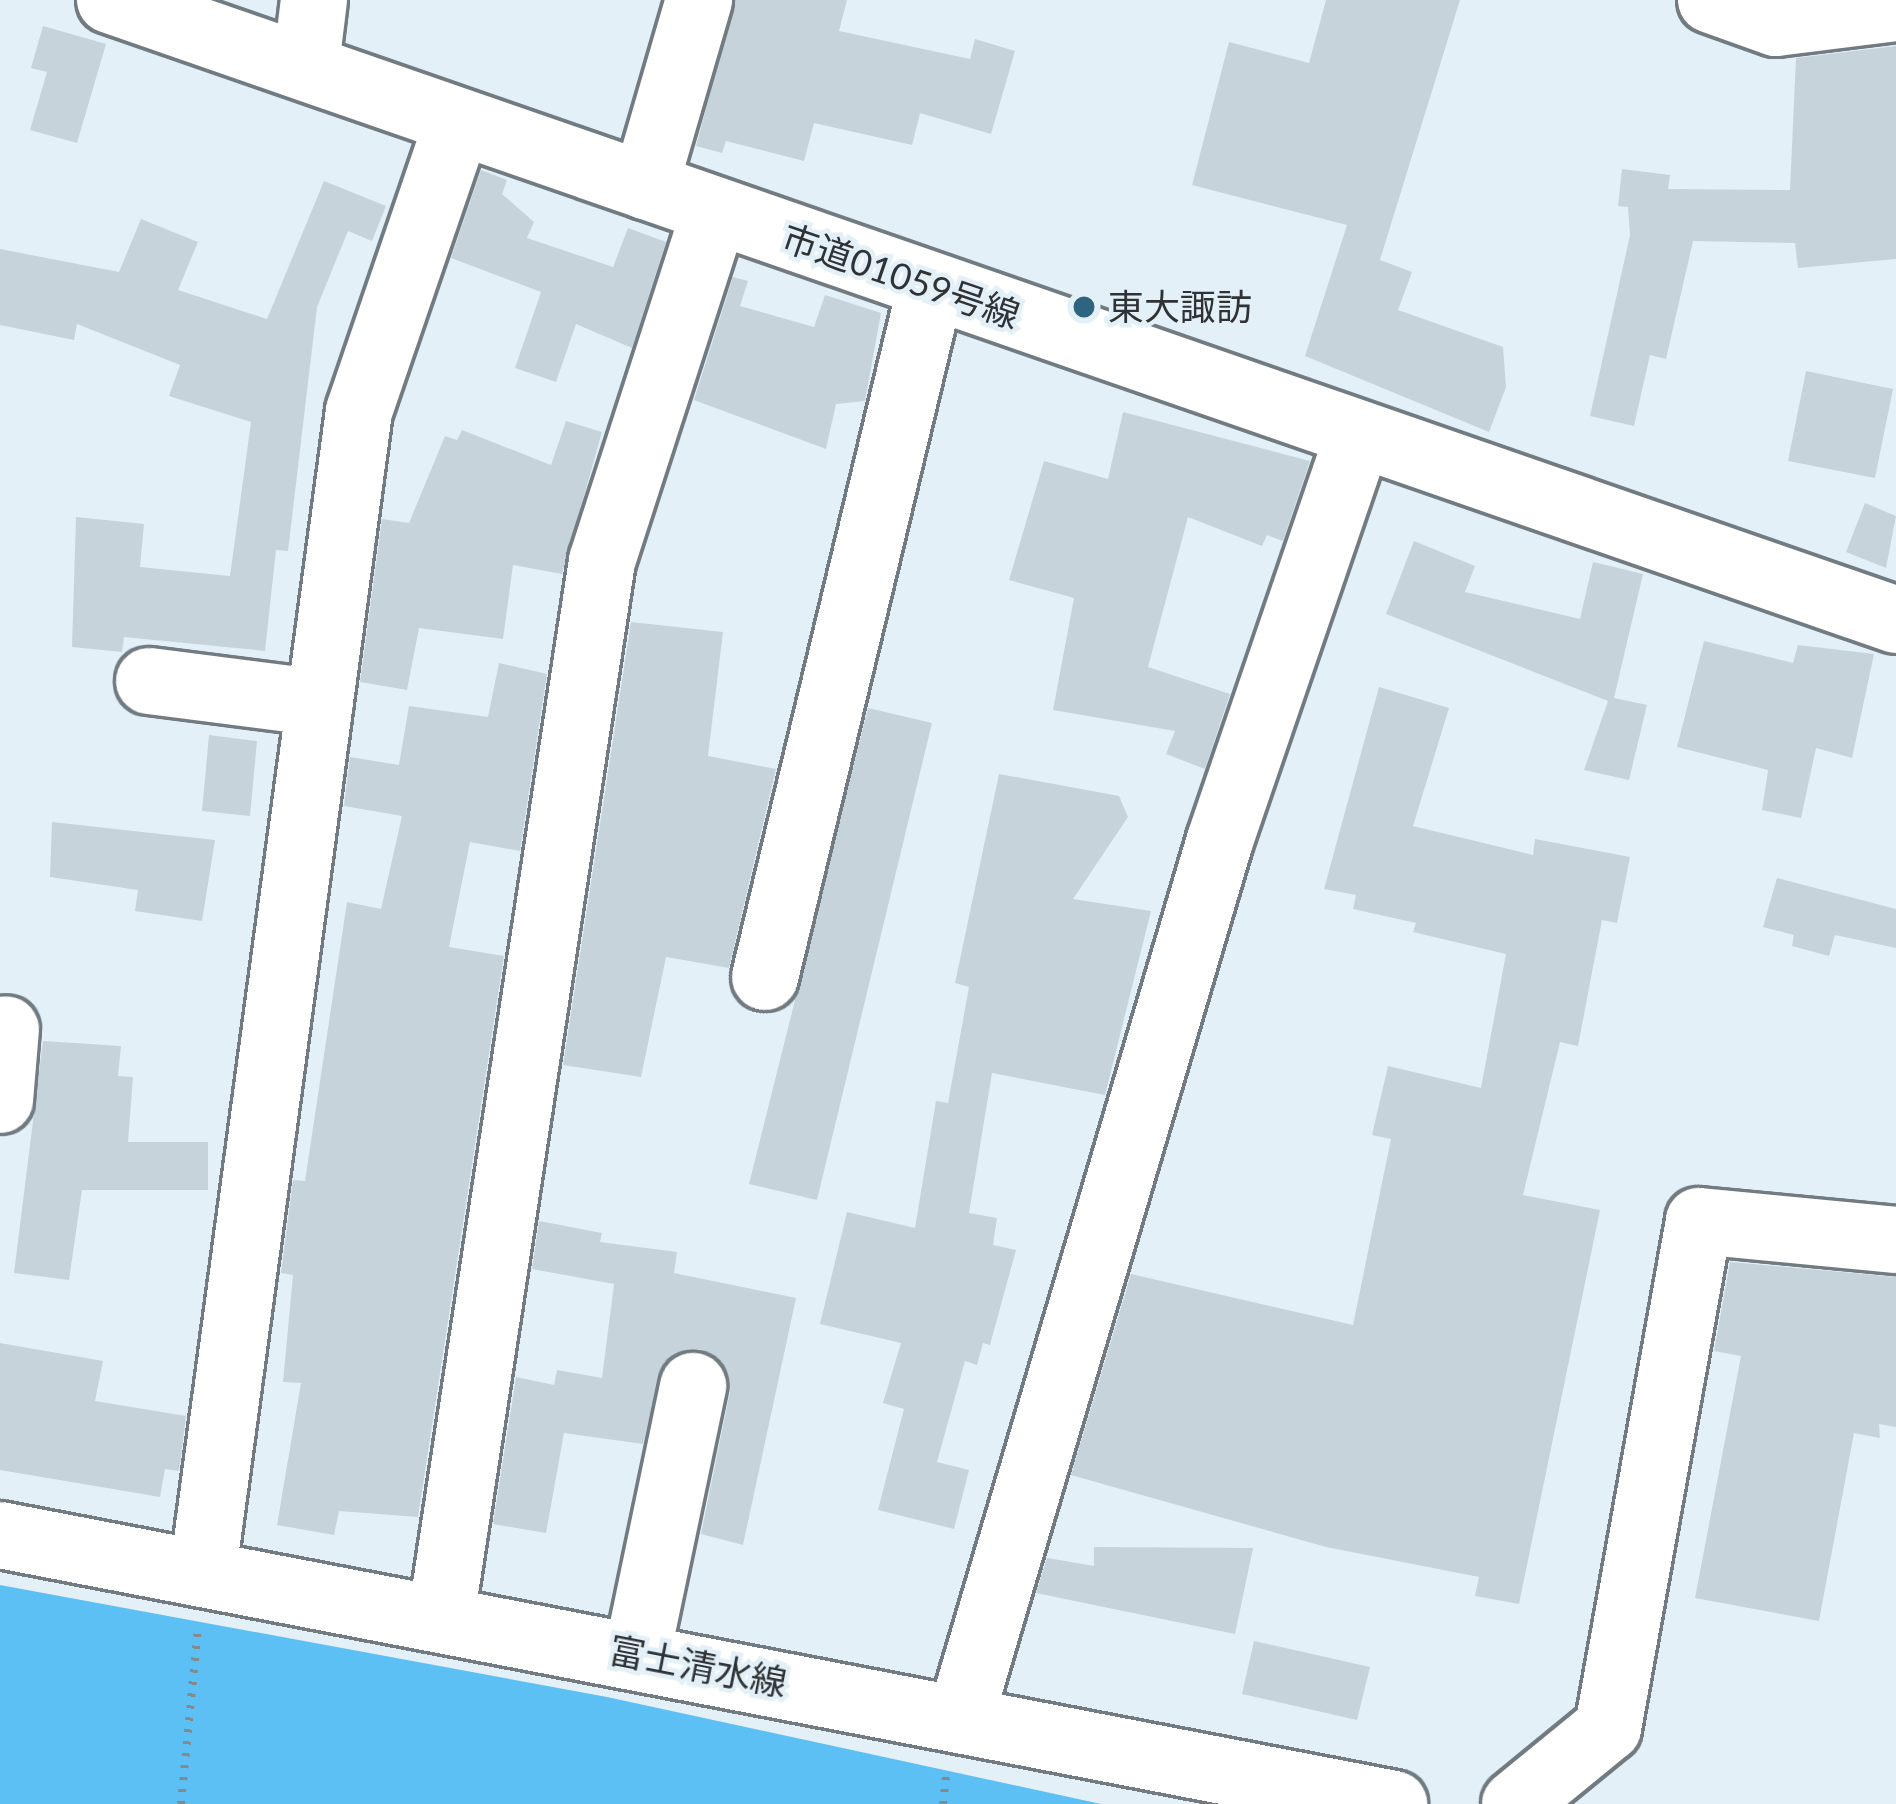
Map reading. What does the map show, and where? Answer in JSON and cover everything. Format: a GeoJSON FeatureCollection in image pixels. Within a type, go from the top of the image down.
{"type":"FeatureCollection","features":[{"type":"Feature","properties":{"kind":"street","name":"市道01059号線"},"geometry":{"type":"LineString","coordinates":[[110,0],[1896,620]]}},
{"type":"Feature","properties":{"kind":"street"},"geometry":{"type":"LineString","coordinates":[[307,65],[314,0]]}},
{"type":"Feature","properties":{"kind":"street"},"geometry":{"type":"LineString","coordinates":[[645,186],[699,0]]}},
{"type":"Feature","properties":{"kind":"street"},"geometry":{"type":"LineString","coordinates":[[1711,0],[1776,22],[1896,8]]}},
{"type":"Feature","properties":{"kind":"street"},"geometry":{"type":"LineString","coordinates":[[203,1571],[358,411],[458,122]]}},
{"type":"Feature","properties":{"kind":"street"},"geometry":{"type":"LineString","coordinates":[[441,1618],[602,561],[715,212]]}},
{"type":"Feature","properties":{"kind":"street"},"geometry":{"type":"LineString","coordinates":[[765,977],[931,286]]}},
{"type":"Feature","properties":{"kind":"street"},"geometry":{"type":"LineString","coordinates":[[961,1716],[1220,840],[1359,435]]}},
{"type":"Feature","properties":{"kind":"street"},"geometry":{"type":"LineString","coordinates":[[149,681],[320,703]]}},
{"type":"Feature","properties":{"kind":"street"},"geometry":{"type":"LineString","coordinates":[[0,1100],[6,1029]]}},
{"type":"Feature","properties":{"kind":"street"},"geometry":{"type":"LineString","coordinates":[[1515,1804],[1607,1728],[1700,1221],[1896,1240]]}},
{"type":"Feature","properties":{"kind":"street"},"geometry":{"type":"LineString","coordinates":[[637,1655],[694,1386]]}},
{"type":"Feature","properties":{"kind":"street","name":"富士清水線"},"geometry":{"type":"LineString","coordinates":[[0,1535],[961,1716],[1394,1804]]}},
{"type":"Feature","properties":{"kind":"path"},"geometry":{"type":"LineString","coordinates":[[181,1804],[203,1571]]}},
{"type":"Feature","properties":{"kind":"shaded area"},"geometry":{"type":"Polygon","coordinates":[[[0,1585],[607,1697],[1101,1804],[0,1804],[0,1585]]]}},
{"type":"Feature","properties":{"kind":"building"},"geometry":{"type":"Polygon","coordinates":[[[735,0],[847,0],[839,31],[970,59],[975,39],[1015,51],[991,134],[920,113],[912,145],[814,123],[804,161],[726,141],[722,153],[696,146],[735,0]]]}},
{"type":"Feature","properties":{"kind":"building"},"geometry":{"type":"Polygon","coordinates":[[[1326,0],[1460,0],[1380,260],[1412,272],[1398,310],[1503,347],[1506,387],[1489,432],[1305,356],[1347,225],[1192,185],[1229,42],[1309,63],[1326,0]]]}},
{"type":"Feature","properties":{"kind":"building"},"geometry":{"type":"Polygon","coordinates":[[[43,26],[106,44],[77,143],[30,130],[47,72],[31,68],[43,26]]]}},
{"type":"Feature","properties":{"kind":"building"},"geometry":{"type":"Polygon","coordinates":[[[1896,46],[1896,259],[1798,268],[1795,243],[1693,241],[1666,359],[1650,355],[1634,426],[1590,416],[1630,235],[1628,207],[1618,206],[1622,169],[1670,175],[1668,189],[1790,190],[1796,58],[1896,46]]]}},
{"type":"Feature","properties":{"kind":"building"},"geometry":{"type":"Polygon","coordinates":[[[481,170],[507,180],[502,194],[534,222],[527,238],[613,267],[628,228],[666,242],[632,348],[576,324],[556,382],[515,368],[541,292],[451,258],[481,170]]]}},
{"type":"Feature","properties":{"kind":"building"},"geometry":{"type":"Polygon","coordinates":[[[324,181],[386,206],[372,241],[348,231],[317,307],[288,551],[276,550],[265,651],[124,637],[122,652],[72,647],[76,517],[144,524],[140,567],[230,576],[251,422],[169,396],[180,365],[77,324],[74,340],[0,325],[0,249],[119,272],[141,219],[198,242],[178,290],[267,319],[324,181]]]}},
{"type":"Feature","properties":{"kind":"building"},"geometry":{"type":"Polygon","coordinates":[[[733,277],[748,281],[740,306],[814,327],[825,295],[881,313],[865,401],[836,404],[826,449],[694,400],[733,277]]]}},
{"type":"Feature","properties":{"kind":"building"},"geometry":{"type":"Polygon","coordinates":[[[1806,371],[1893,389],[1875,478],[1788,461],[1806,371]]]}},
{"type":"Feature","properties":{"kind":"building"},"geometry":{"type":"Polygon","coordinates":[[[1123,412],[1310,461],[1283,541],[1267,535],[1262,546],[1188,517],[1148,667],[1230,694],[1205,769],[1166,754],[1175,731],[1053,710],[1074,598],[1009,580],[1044,461],[1108,479],[1123,412]]]}},
{"type":"Feature","properties":{"kind":"building"},"geometry":{"type":"Polygon","coordinates":[[[566,421],[602,432],[562,574],[513,565],[503,639],[419,628],[407,690],[360,682],[382,519],[409,523],[445,436],[457,440],[462,430],[551,465],[566,421]]]}},
{"type":"Feature","properties":{"kind":"building"},"geometry":{"type":"Polygon","coordinates":[[[1865,503],[1896,516],[1886,568],[1846,552],[1865,503]]]}},
{"type":"Feature","properties":{"kind":"building"},"geometry":{"type":"Polygon","coordinates":[[[1414,541],[1475,566],[1465,592],[1580,619],[1593,562],[1643,574],[1614,698],[1647,705],[1629,780],[1584,770],[1608,701],[1386,614],[1414,541]]]}},
{"type":"Feature","properties":{"kind":"building"},"geometry":{"type":"Polygon","coordinates":[[[631,622],[723,632],[708,756],[776,769],[729,968],[666,957],[641,1077],[563,1065],[631,622]]]}},
{"type":"Feature","properties":{"kind":"building"},"geometry":{"type":"Polygon","coordinates":[[[1704,641],[1793,663],[1798,645],[1874,654],[1852,758],[1816,748],[1801,818],[1762,810],[1768,770],[1677,747],[1704,641]]]}},
{"type":"Feature","properties":{"kind":"building"},"geometry":{"type":"Polygon","coordinates":[[[499,663],[547,674],[520,851],[470,842],[449,947],[504,956],[418,1517],[339,1511],[334,1535],[277,1525],[301,1383],[283,1382],[293,1275],[281,1273],[293,1180],[305,1181],[347,902],[381,909],[402,816],[344,806],[350,757],[399,765],[409,706],[488,717],[499,663]]]}},
{"type":"Feature","properties":{"kind":"building"},"geometry":{"type":"Polygon","coordinates":[[[1379,687],[1449,708],[1413,826],[1533,855],[1535,839],[1630,857],[1617,923],[1602,920],[1578,1046],[1560,1042],[1523,1195],[1600,1210],[1519,1604],[1475,1596],[1479,1577],[1326,1547],[1071,1475],[1131,1274],[1353,1325],[1391,1139],[1372,1135],[1388,1066],[1481,1088],[1506,954],[1413,932],[1416,923],[1353,909],[1356,895],[1324,889],[1379,687]]]}},
{"type":"Feature","properties":{"kind":"building"},"geometry":{"type":"Polygon","coordinates":[[[868,708],[932,723],[817,1200],[749,1184],[868,708]]]}},
{"type":"Feature","properties":{"kind":"building"},"geometry":{"type":"Polygon","coordinates":[[[209,735],[257,741],[250,816],[202,811],[209,735]]]}},
{"type":"Feature","properties":{"kind":"building"},"geometry":{"type":"Polygon","coordinates":[[[999,774],[1119,796],[1128,817],[1073,899],[1151,911],[1105,1095],[992,1073],[969,1213],[997,1218],[993,1245],[1016,1250],[990,1345],[983,1343],[977,1365],[965,1361],[937,1462],[969,1470],[954,1529],[878,1510],[904,1409],[883,1403],[901,1343],[820,1324],[847,1212],[915,1228],[936,1101],[948,1103],[969,987],[955,983],[999,774]]]}},
{"type":"Feature","properties":{"kind":"building"},"geometry":{"type":"Polygon","coordinates":[[[52,822],[215,840],[202,921],[135,911],[138,890],[50,877],[52,822]]]}},
{"type":"Feature","properties":{"kind":"building"},"geometry":{"type":"Polygon","coordinates":[[[1777,878],[1896,909],[1896,948],[1835,935],[1829,956],[1792,946],[1794,935],[1763,927],[1777,878]]]}},
{"type":"Feature","properties":{"kind":"building"},"geometry":{"type":"Polygon","coordinates":[[[43,1041],[121,1046],[118,1076],[133,1077],[128,1142],[208,1142],[208,1190],[82,1190],[69,1280],[14,1273],[43,1041]]]}},
{"type":"Feature","properties":{"kind":"building"},"geometry":{"type":"Polygon","coordinates":[[[539,1221],[602,1233],[600,1242],[677,1252],[674,1273],[796,1298],[743,1545],[701,1534],[730,1392],[719,1359],[699,1349],[664,1362],[643,1444],[564,1433],[546,1533],[493,1524],[516,1377],[554,1385],[557,1370],[602,1378],[614,1284],[532,1269],[539,1221]]]}},
{"type":"Feature","properties":{"kind":"building"},"geometry":{"type":"Polygon","coordinates":[[[1730,1262],[1896,1277],[1896,1427],[1879,1424],[1880,1438],[1854,1433],[1819,1621],[1695,1598],[1741,1356],[1714,1351],[1730,1262]]]}},
{"type":"Feature","properties":{"kind":"building"},"geometry":{"type":"Polygon","coordinates":[[[0,1343],[103,1361],[95,1401],[186,1416],[179,1471],[165,1469],[160,1497],[0,1470],[0,1343]]]}},
{"type":"Feature","properties":{"kind":"building"},"geometry":{"type":"Polygon","coordinates":[[[1094,1547],[1253,1548],[1235,1634],[1036,1593],[1047,1558],[1094,1566],[1094,1547]]]}},
{"type":"Feature","properties":{"kind":"building"},"geometry":{"type":"Polygon","coordinates":[[[1254,1641],[1370,1667],[1357,1720],[1242,1694],[1254,1641]]]}},
{"type":"Feature","properties":{"kind":"place","name":"東大諏訪"},"geometry":{"type":"Point","coordinates":[1084,307]}}]}
